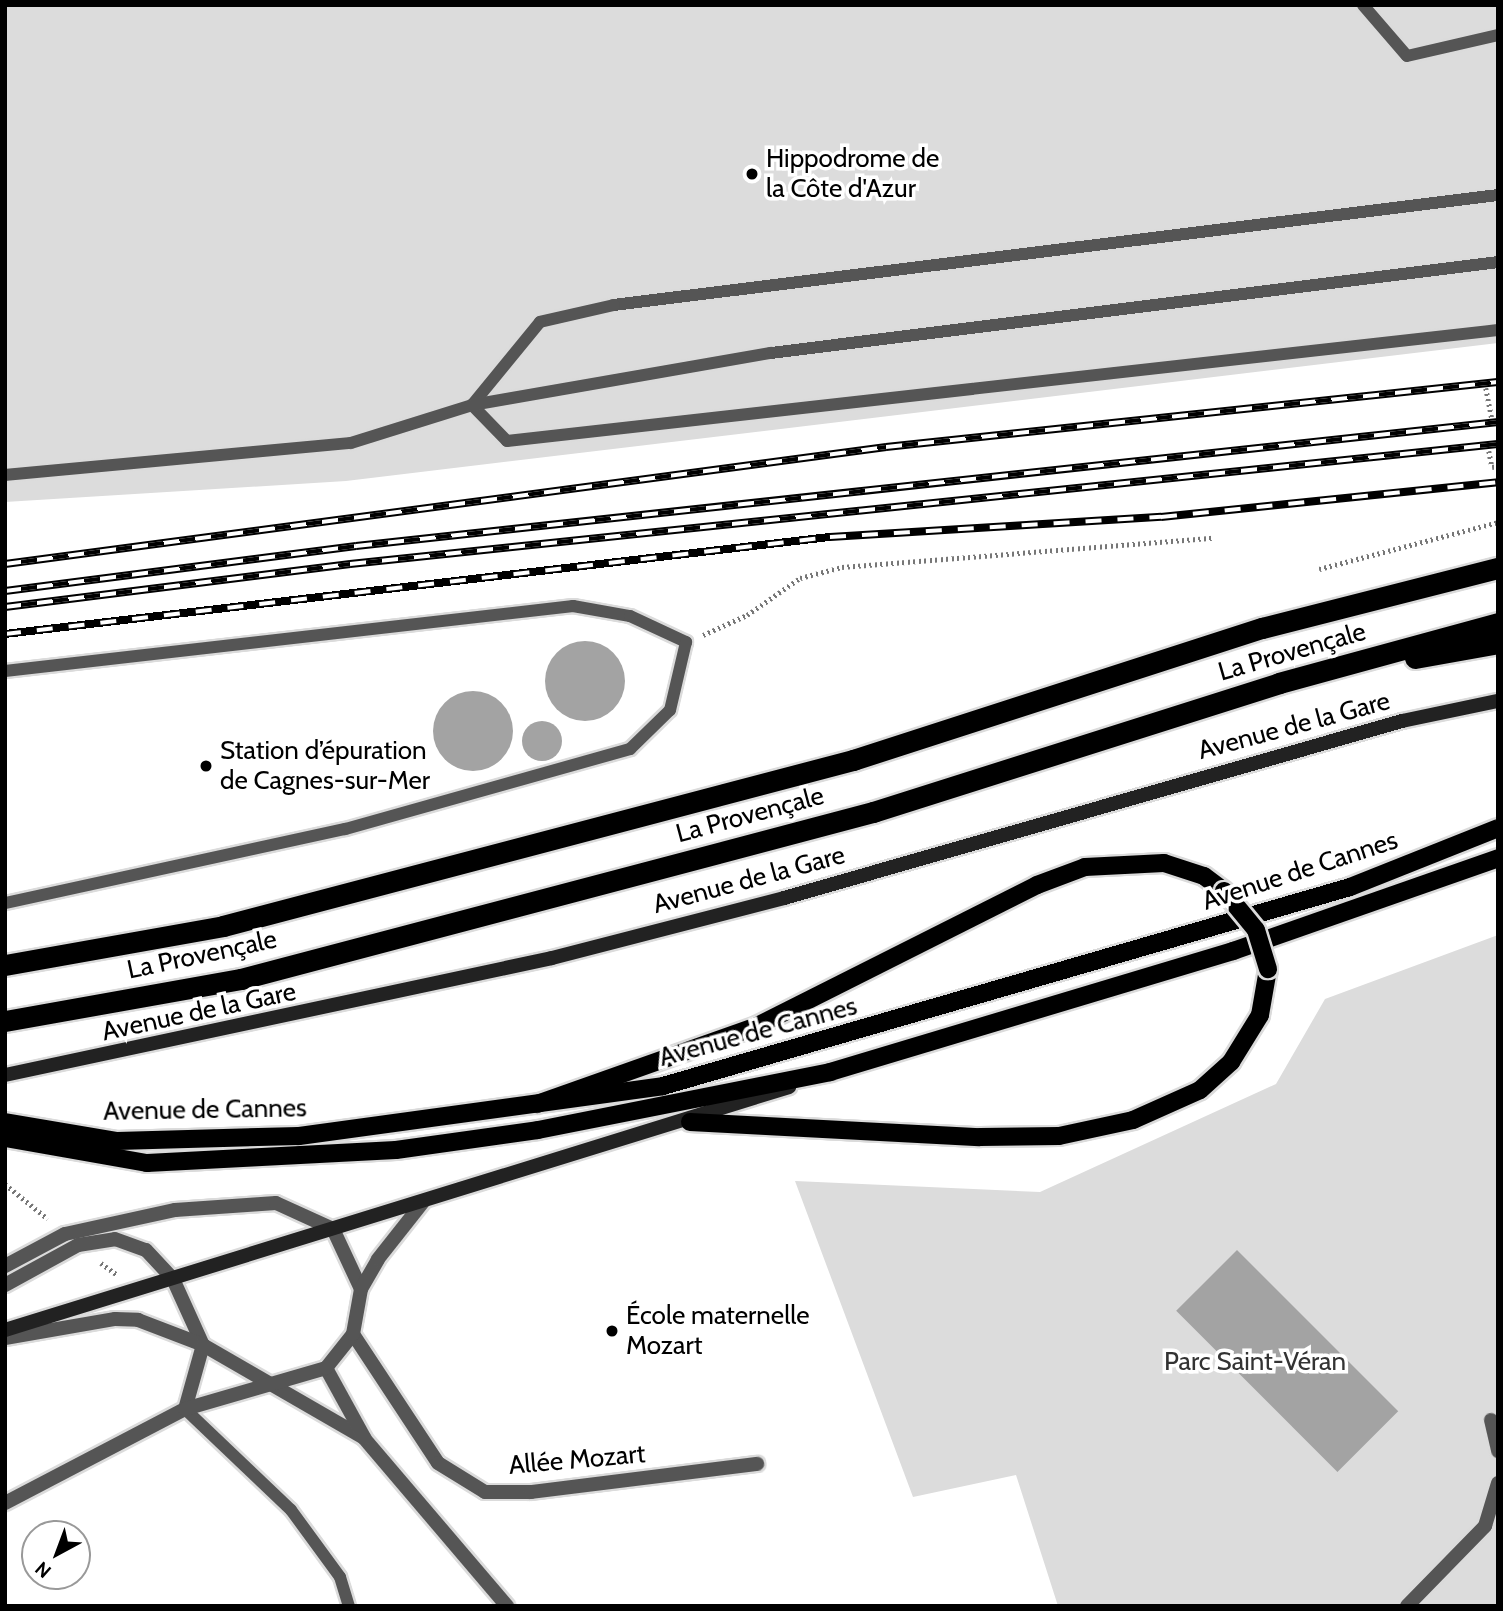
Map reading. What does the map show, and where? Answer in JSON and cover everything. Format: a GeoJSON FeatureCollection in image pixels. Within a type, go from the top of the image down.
{"type":"FeatureCollection","features":[{"type":"Feature","properties":{"kind":"highway","name":"La Provençale"},"geometry":{"type":"LineString","coordinates":[[5,965],[223,926],[840,763],[1262,628],[1498,568]]}},
{"type":"Feature","properties":{"kind":"highway","name":"La Provençale"},"geometry":{"type":"LineString","coordinates":[[5,1021],[241,979],[846,819],[1279,683],[1498,623]]}},
{"type":"Feature","properties":{"kind":"highway"},"geometry":{"type":"LineString","coordinates":[[1279,683],[1498,643]]}},
{"type":"Feature","properties":{"kind":"main road","name":"Avenue de la Gare"},"geometry":{"type":"LineString","coordinates":[[5,1075],[551,958],[784,898],[1402,721],[1498,701]]}},
{"type":"Feature","properties":{"kind":"main road","name":"Avenue de Cannes"},"geometry":{"type":"LineString","coordinates":[[5,1122],[117,1141],[219,1140],[536,1105],[663,1086],[825,1043],[1350,887],[1498,828]]}},
{"type":"Feature","properties":{"kind":"main road","name":"Avenue de Cannes"},"geometry":{"type":"LineString","coordinates":[[5,1138],[147,1163],[396,1150],[538,1130],[830,1072],[1233,951],[1498,858]]}},
{"type":"Feature","properties":{"kind":"main road"},"geometry":{"type":"LineString","coordinates":[[536,1105],[757,1026],[1037,885],[1085,867],[1164,863],[1204,876],[1224,891],[1256,930],[1268,969],[1260,1016],[1231,1062],[1200,1090],[1133,1120],[1059,1136],[980,1137],[690,1122]]}},
{"type":"Feature","properties":{"kind":"main road"},"geometry":{"type":"LineString","coordinates":[[5,1330],[333,1228],[690,1122],[830,1072]]}},
{"type":"Feature","properties":{"kind":"street"},"geometry":{"type":"LineString","coordinates":[[5,1266],[65,1234],[242,1202],[294,1208],[333,1228],[361,1289]]}},
{"type":"Feature","properties":{"kind":"street"},"geometry":{"type":"LineString","coordinates":[[5,1503],[185,1409],[279,1386],[326,1368],[353,1334],[361,1289],[400,1226],[423,1202]]}},
{"type":"Feature","properties":{"kind":"street"},"geometry":{"type":"LineString","coordinates":[[5,1285],[78,1245],[115,1239],[146,1250],[173,1279],[203,1345],[185,1409]]}},
{"type":"Feature","properties":{"kind":"street"},"geometry":{"type":"LineString","coordinates":[[5,1338],[115,1319],[138,1320],[203,1345],[279,1386],[364,1438]]}},
{"type":"Feature","properties":{"kind":"street","name":"Allée Mozart"},"geometry":{"type":"LineString","coordinates":[[353,1334],[438,1463],[485,1492],[531,1492],[757,1465]]}},
{"type":"Feature","properties":{"kind":"street"},"geometry":{"type":"LineString","coordinates":[[326,1368],[364,1438],[507,1606]]}},
{"type":"Feature","properties":{"kind":"street"},"geometry":{"type":"LineString","coordinates":[[1491,1420],[1498,1451]]}},
{"type":"Feature","properties":{"kind":"street"},"geometry":{"type":"LineString","coordinates":[[1407,1606],[1485,1526],[1498,1483]]}},
{"type":"Feature","properties":{"kind":"lane"},"geometry":{"type":"LineString","coordinates":[[1363,5],[1407,55],[1498,35]]}},
{"type":"Feature","properties":{"kind":"lane"},"geometry":{"type":"LineString","coordinates":[[472,405],[540,322],[614,305],[1498,195]]}},
{"type":"Feature","properties":{"kind":"lane"},"geometry":{"type":"LineString","coordinates":[[5,475],[89,472],[351,443],[472,405],[771,353],[1498,262]]}},
{"type":"Feature","properties":{"kind":"lane"},"geometry":{"type":"LineString","coordinates":[[472,405],[507,441],[1498,330]]}},
{"type":"Feature","properties":{"kind":"lane"},"geometry":{"type":"LineString","coordinates":[[5,671],[573,606],[630,616],[686,642],[670,710],[630,749],[345,829],[5,903]]}},
{"type":"Feature","properties":{"kind":"lane"},"geometry":{"type":"LineString","coordinates":[[185,1409],[291,1510],[340,1577],[349,1606]]}},
{"type":"Feature","properties":{"kind":"path"},"geometry":{"type":"LineString","coordinates":[[1486,388],[1492,418]]}},
{"type":"Feature","properties":{"kind":"path"},"geometry":{"type":"LineString","coordinates":[[1489,404],[1498,403]]}},
{"type":"Feature","properties":{"kind":"path"},"geometry":{"type":"LineString","coordinates":[[1489,451],[1492,467],[1498,466]]}},
{"type":"Feature","properties":{"kind":"path"},"geometry":{"type":"LineString","coordinates":[[1319,569],[1498,522]]}},
{"type":"Feature","properties":{"kind":"path"},"geometry":{"type":"LineString","coordinates":[[686,642],[747,615],[800,578],[842,567],[1213,538]]}},
{"type":"Feature","properties":{"kind":"path"},"geometry":{"type":"LineString","coordinates":[[5,1184],[54,1224]]}},
{"type":"Feature","properties":{"kind":"path"},"geometry":{"type":"LineString","coordinates":[[89,1254],[126,1282]]}},
{"type":"Feature","properties":{"kind":"green space","name":"Hippodrome de la Côte d'Azur"},"geometry":{"type":"Polygon","coordinates":[[[5,5],[1498,5],[1498,343],[346,481],[5,502],[5,5]]]}},
{"type":"Feature","properties":{"kind":"green space","name":"Parc Saint-Véran"},"geometry":{"type":"Polygon","coordinates":[[[1498,935],[1498,1606],[1058,1606],[1016,1475],[913,1497],[795,1181],[1040,1192],[1276,1084],[1325,999],[1498,935]]]}},
{"type":"Feature","properties":{"kind":"shaded area"},"geometry":{"type":"Polygon","coordinates":[[[585,641],[600,644],[613,653],[622,666],[625,681],[622,696],[613,709],[600,718],[585,721],[570,718],[557,709],[548,696],[545,681],[548,666],[557,653],[570,644],[585,641]]]}},
{"type":"Feature","properties":{"kind":"shaded area"},"geometry":{"type":"Polygon","coordinates":[[[473,691],[488,694],[501,703],[510,716],[513,731],[510,746],[501,759],[488,768],[473,771],[458,768],[445,759],[436,746],[433,731],[436,716],[445,703],[458,694],[473,691]]]}},
{"type":"Feature","properties":{"kind":"shaded area"},"geometry":{"type":"Polygon","coordinates":[[[542,721],[556,727],[562,741],[556,755],[542,761],[528,755],[522,741],[528,727],[542,721]]]}},
{"type":"Feature","properties":{"kind":"shaded area"},"geometry":{"type":"Polygon","coordinates":[[[1237,1250],[1398,1411],[1337,1472],[1176,1311],[1237,1250]]]}},
{"type":"Feature","properties":{"kind":"railway"},"geometry":{"type":"LineString","coordinates":[[5,564],[886,447],[1498,382]]}},
{"type":"Feature","properties":{"kind":"railway"},"geometry":{"type":"LineString","coordinates":[[5,591],[356,546],[1498,422]]}},
{"type":"Feature","properties":{"kind":"railway"},"geometry":{"type":"LineString","coordinates":[[5,607],[350,564],[1498,444]]}},
{"type":"Feature","properties":{"kind":"railway"},"geometry":{"type":"LineString","coordinates":[[5,634],[830,537],[1161,517],[1498,482]]}},
{"type":"Feature","properties":{"kind":"place","name":"Hippodrome de la Côte d'Azur"},"geometry":{"type":"Point","coordinates":[752,174]}},
{"type":"Feature","properties":{"kind":"place","name":"Station d’épuration de Cagnes-sur-Mer"},"geometry":{"type":"Point","coordinates":[206,766]}},
{"type":"Feature","properties":{"kind":"place","name":"École maternelle Mozart"},"geometry":{"type":"Point","coordinates":[612,1331]}}]}
